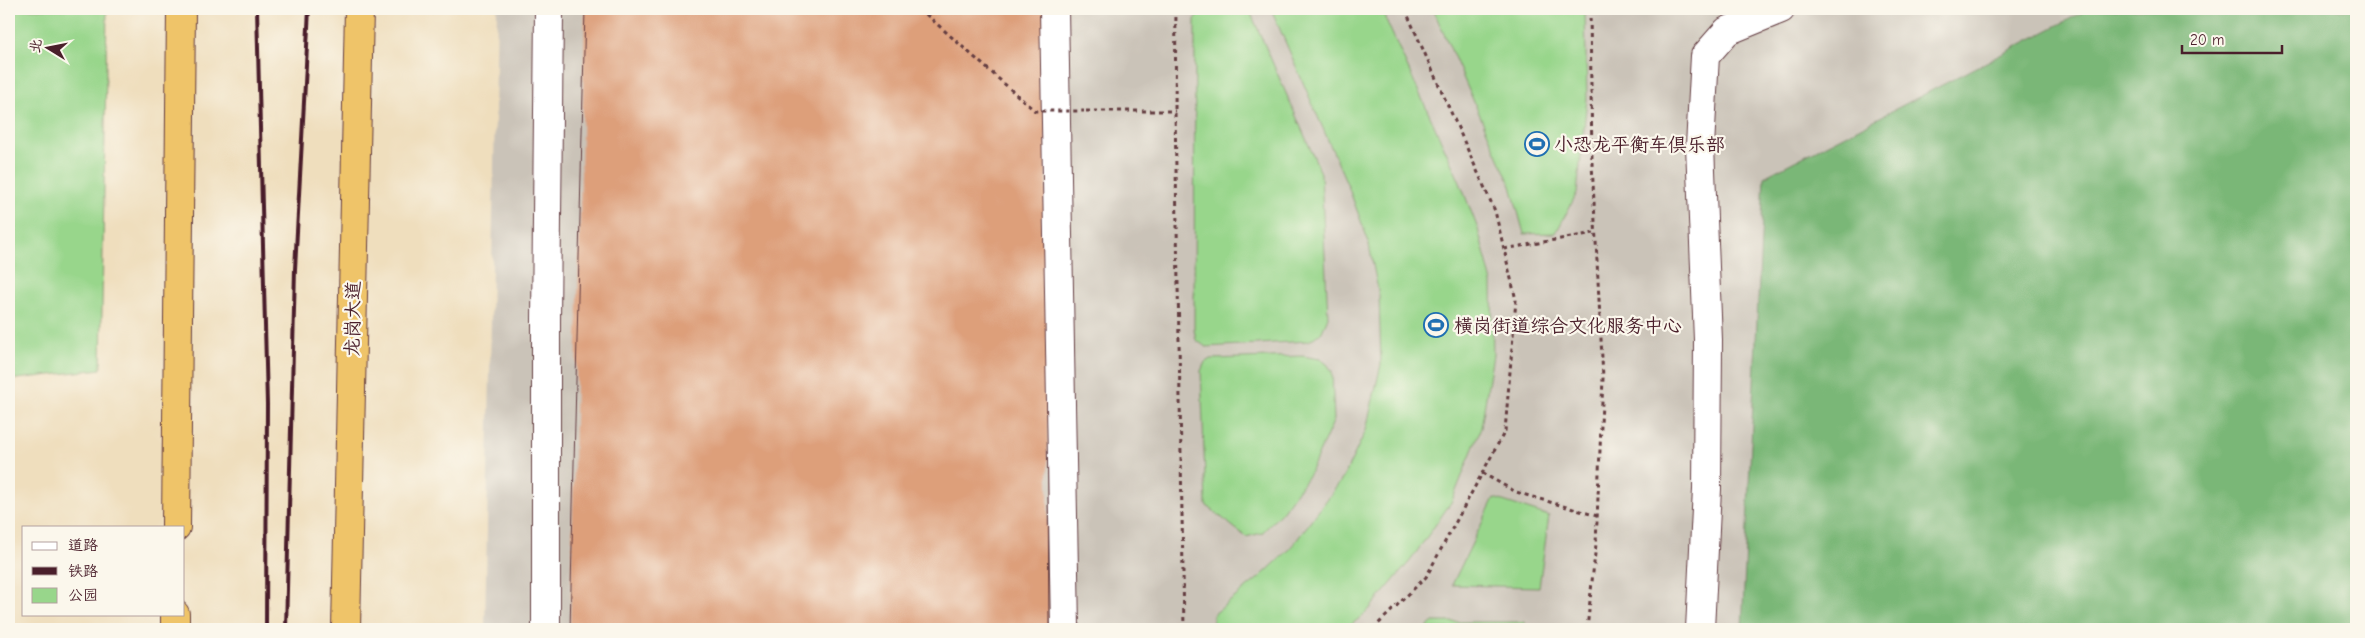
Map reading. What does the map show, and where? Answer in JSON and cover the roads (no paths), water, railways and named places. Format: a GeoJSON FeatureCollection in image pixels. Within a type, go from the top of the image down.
{"type":"FeatureCollection","features":[{"type":"Feature","properties":{"kind":"highway"},"geometry":{"type":"LineString","coordinates":[[176,526],[181,9]]}},
{"type":"Feature","properties":{"kind":"highway","name":"龙岗大道"},"geometry":{"type":"LineString","coordinates":[[346,629],[358,9]]}},
{"type":"Feature","properties":{"kind":"highway"},"geometry":{"type":"LineString","coordinates":[[175,616],[175,629]]}},
{"type":"Feature","properties":{"kind":"street"},"geometry":{"type":"LineString","coordinates":[[546,629],[546,312],[549,9]]}},
{"type":"Feature","properties":{"kind":"street"},"geometry":{"type":"LineString","coordinates":[[1054,9],[1065,629]]}},
{"type":"Feature","properties":{"kind":"street"},"geometry":{"type":"LineString","coordinates":[[1700,629],[1707,490],[1708,340],[1700,146],[1706,56],[1727,31],[1781,9]]}},
{"type":"Feature","properties":{"kind":"railway"},"geometry":{"type":"LineString","coordinates":[[257,9],[267,404],[266,629]]}},
{"type":"Feature","properties":{"kind":"railway"},"geometry":{"type":"LineString","coordinates":[[286,629],[295,269],[309,9]]}},
{"type":"Feature","properties":{"kind":"place","name":"小恐龙平衡车俱乐部"},"geometry":{"type":"Point","coordinates":[1537,144]}},
{"type":"Feature","properties":{"kind":"place","name":"横岗街道综合文化服务中心"},"geometry":{"type":"Point","coordinates":[1436,325]}}]}
